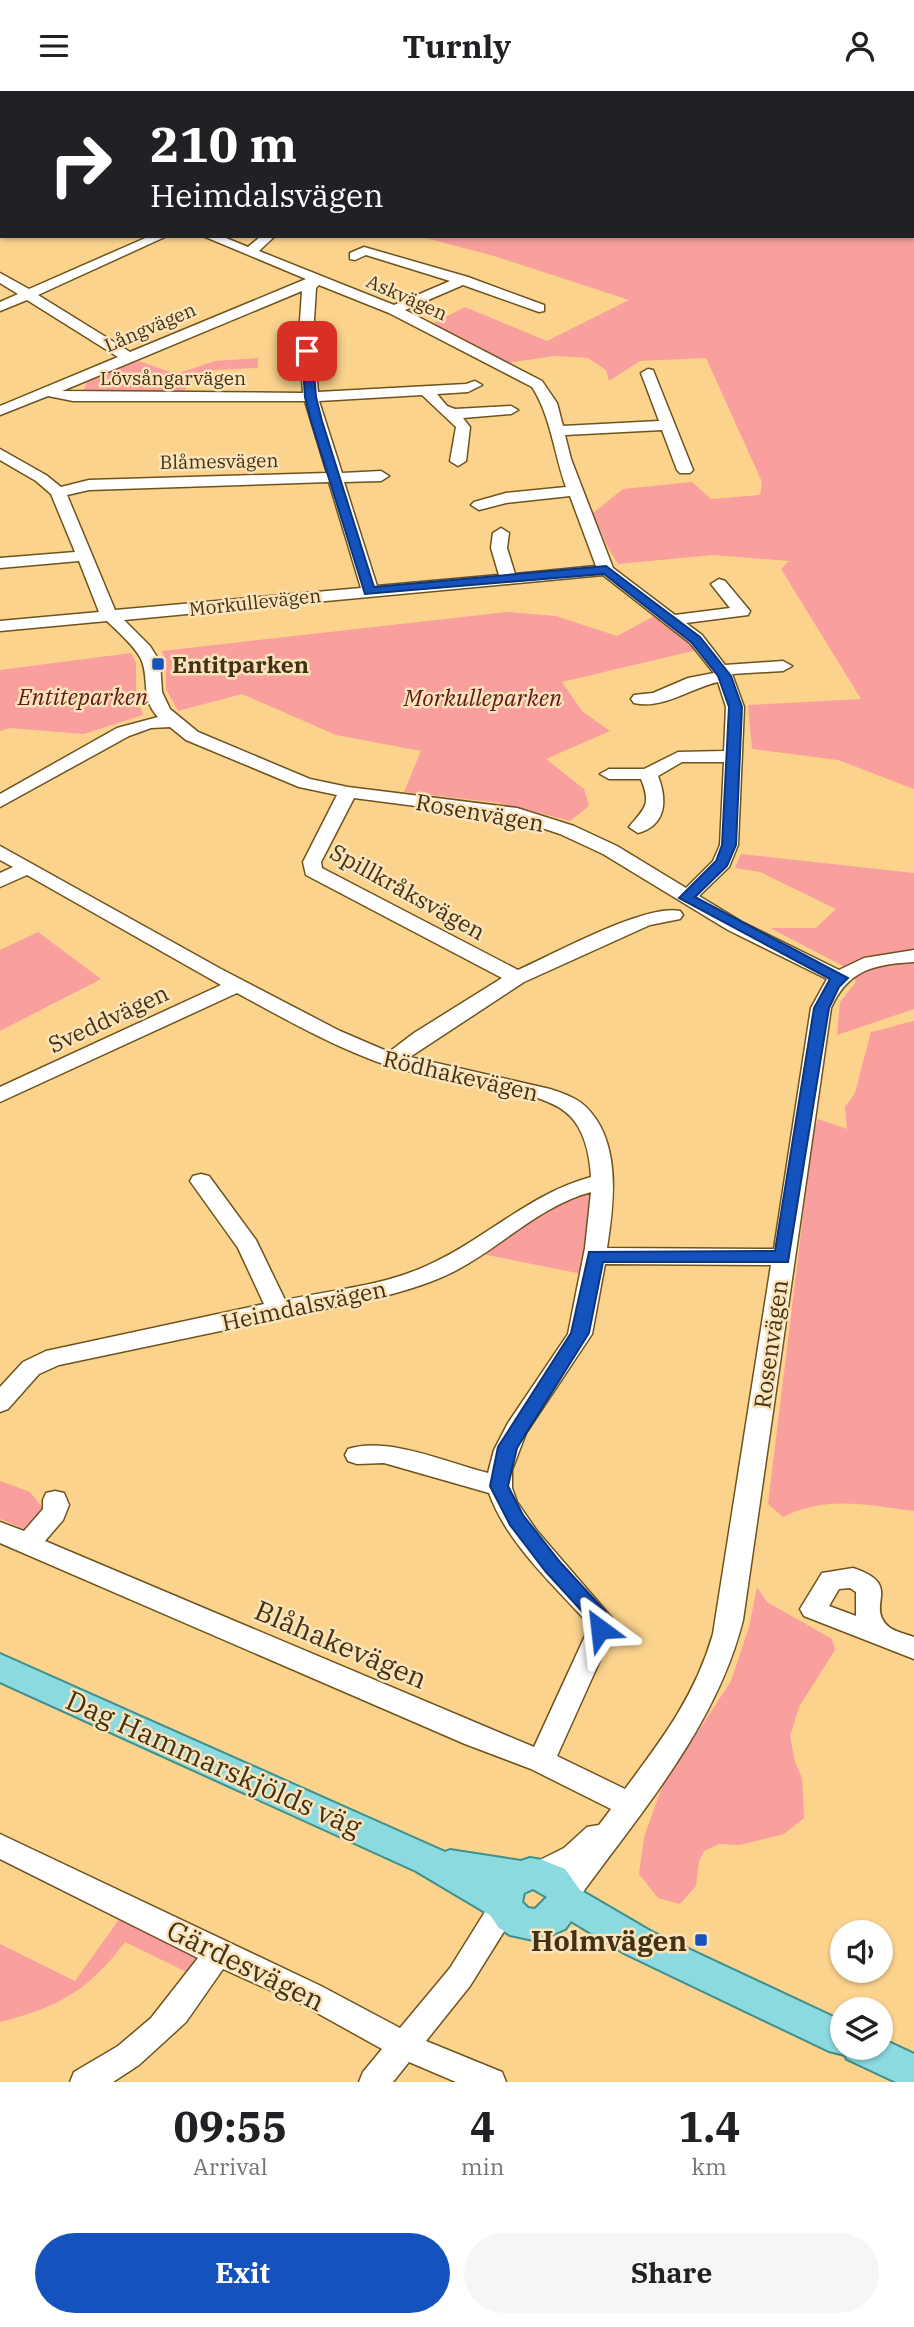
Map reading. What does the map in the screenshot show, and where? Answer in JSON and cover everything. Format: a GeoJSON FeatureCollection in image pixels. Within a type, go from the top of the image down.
{"type":"FeatureCollection","features":[{"type":"Feature","properties":{"kind":"main road","name":"Dag Hammarskjölds väg"},"geometry":{"type":"LineString","coordinates":[[0,1667],[428,1860],[639,1943],[830,2033]]}},
{"type":"Feature","properties":{"kind":"main road"},"geometry":{"type":"LineString","coordinates":[[888,2060],[914,2072]]}},
{"type":"Feature","properties":{"kind":"street"},"geometry":{"type":"LineString","coordinates":[[0,307],[156,238]]}},
{"type":"Feature","properties":{"kind":"street","name":"Askvägen"},"geometry":{"type":"LineString","coordinates":[[215,238],[394,310],[537,384],[550,403],[573,491],[606,570]]}},
{"type":"Feature","properties":{"kind":"street"},"geometry":{"type":"LineString","coordinates":[[251,251],[267,238]]}},
{"type":"Feature","properties":{"kind":"street"},"geometry":{"type":"LineString","coordinates":[[355,256],[364,251],[424,267],[540,308]]}},
{"type":"Feature","properties":{"kind":"street"},"geometry":{"type":"LineString","coordinates":[[0,277],[127,356]]}},
{"type":"Feature","properties":{"kind":"street"},"geometry":{"type":"LineString","coordinates":[[316,280],[309,287],[306,336],[311,397],[370,591]]}},
{"type":"Feature","properties":{"kind":"street","name":"Långvägen"},"geometry":{"type":"LineString","coordinates":[[0,411],[127,356],[316,280]]}},
{"type":"Feature","properties":{"kind":"street"},"geometry":{"type":"LineString","coordinates":[[394,310],[463,280]]}},
{"type":"Feature","properties":{"kind":"street"},"geometry":{"type":"LineString","coordinates":[[648,373],[685,470]]}},
{"type":"Feature","properties":{"kind":"street","name":"Lövsångarvägen"},"geometry":{"type":"LineString","coordinates":[[47,392],[73,397],[311,397],[468,388],[475,385]]}},
{"type":"Feature","properties":{"kind":"street"},"geometry":{"type":"LineString","coordinates":[[425,390],[442,409],[453,414],[463,427],[458,461]]}},
{"type":"Feature","properties":{"kind":"street"},"geometry":{"type":"LineString","coordinates":[[453,414],[511,410]]}},
{"type":"Feature","properties":{"kind":"street"},"geometry":{"type":"LineString","coordinates":[[556,431],[668,425]]}},
{"type":"Feature","properties":{"kind":"street"},"geometry":{"type":"LineString","coordinates":[[0,454],[41,478],[58,492]]}},
{"type":"Feature","properties":{"kind":"street","name":"Blåmesvägen"},"geometry":{"type":"LineString","coordinates":[[58,492],[89,485],[381,476]]}},
{"type":"Feature","properties":{"kind":"street"},"geometry":{"type":"LineString","coordinates":[[480,505],[506,498],[573,491]]}},
{"type":"Feature","properties":{"kind":"street","name":"Rosenvägen"},"geometry":{"type":"LineString","coordinates":[[58,492],[108,613],[144,650],[150,662],[153,692],[162,712],[206,743],[291,779],[348,792],[483,809],[543,821],[610,849],[686,898],[840,978],[832,985],[821,1008],[730,1620],[723,1647],[704,1699],[623,1812],[533,1900]]}},
{"type":"Feature","properties":{"kind":"street"},"geometry":{"type":"LineString","coordinates":[[501,533],[499,548],[509,580]]}},
{"type":"Feature","properties":{"kind":"street"},"geometry":{"type":"LineString","coordinates":[[0,563],[83,556]]}},
{"type":"Feature","properties":{"kind":"street"},"geometry":{"type":"LineString","coordinates":[[606,570],[696,639],[723,673],[735,707],[729,845],[722,863],[686,898]]}},
{"type":"Feature","properties":{"kind":"street","name":"Morkullevägen"},"geometry":{"type":"LineString","coordinates":[[0,626],[606,570]]}},
{"type":"Feature","properties":{"kind":"street"},"geometry":{"type":"LineString","coordinates":[[674,620],[742,611],[719,584]]}},
{"type":"Feature","properties":{"kind":"street"},"geometry":{"type":"LineString","coordinates":[[640,699],[656,698],[723,673],[783,666]]}},
{"type":"Feature","properties":{"kind":"street"},"geometry":{"type":"LineString","coordinates":[[0,802],[123,732],[149,723],[173,722]]}},
{"type":"Feature","properties":{"kind":"street"},"geometry":{"type":"LineString","coordinates":[[609,774],[648,774],[678,757],[734,756]]}},
{"type":"Feature","properties":{"kind":"street"},"geometry":{"type":"LineString","coordinates":[[638,827],[650,819],[656,794],[648,774]]}},
{"type":"Feature","properties":{"kind":"street","name":"Spillkråksvägen"},"geometry":{"type":"LineString","coordinates":[[348,792],[313,862],[313,871],[517,978]]}},
{"type":"Feature","properties":{"kind":"street","name":"Rödhakevägen"},"geometry":{"type":"LineString","coordinates":[[0,852],[236,986],[369,1052],[392,1060],[530,1089],[575,1107],[596,1140],[602,1181],[595,1256],[580,1333],[508,1447],[499,1486]]}},
{"type":"Feature","properties":{"kind":"street"},"geometry":{"type":"LineString","coordinates":[[0,881],[27,867]]}},
{"type":"Feature","properties":{"kind":"street"},"geometry":{"type":"LineString","coordinates":[[392,1060],[421,1038],[517,978],[645,920],[673,915]]}},
{"type":"Feature","properties":{"kind":"street"},"geometry":{"type":"LineString","coordinates":[[840,978],[877,961],[914,956]]}},
{"type":"Feature","properties":{"kind":"street","name":"Sveddvägen"},"geometry":{"type":"LineString","coordinates":[[0,1095],[236,986]]}},
{"type":"Feature","properties":{"kind":"street"},"geometry":{"type":"LineString","coordinates":[[201,1181],[248,1245],[278,1310]]}},
{"type":"Feature","properties":{"kind":"street","name":"Heimdalsvägen"},"geometry":{"type":"LineString","coordinates":[[0,1403],[31,1368],[54,1357],[372,1292],[434,1272],[463,1257],[553,1197],[575,1186],[602,1181]]}},
{"type":"Feature","properties":{"kind":"street"},"geometry":{"type":"LineString","coordinates":[[595,1256],[782,1257]]}},
{"type":"Feature","properties":{"kind":"street"},"geometry":{"type":"LineString","coordinates":[[357,1455],[384,1454],[499,1486],[516,1520],[553,1567],[599,1618],[601,1623],[598,1636],[541,1761]]}},
{"type":"Feature","properties":{"kind":"street"},"geometry":{"type":"LineString","coordinates":[[28,1544],[54,1513],[57,1505],[55,1500]]}},
{"type":"Feature","properties":{"kind":"street","name":"Blåhakevägen"},"geometry":{"type":"LineString","coordinates":[[0,1532],[475,1736],[541,1761],[623,1812]]}},
{"type":"Feature","properties":{"kind":"street"},"geometry":{"type":"LineString","coordinates":[[880,1635],[914,1648]]}},
{"type":"Feature","properties":{"kind":"street","name":"Gärdesvägen"},"geometry":{"type":"LineString","coordinates":[[0,1846],[218,1953],[311,1995],[404,2046],[491,2082]]}},
{"type":"Feature","properties":{"kind":"street"},"geometry":{"type":"LineString","coordinates":[[374,2082],[460,1977],[533,1900]]}},
{"type":"Feature","properties":{"kind":"street"},"geometry":{"type":"LineString","coordinates":[[85,2082],[137,2052],[167,2024],[218,1953]]}},
{"type":"Feature","properties":{"kind":"green space"},"geometry":{"type":"Polygon","coordinates":[[[426,238],[914,238],[914,789],[838,760],[752,749],[748,705],[861,699],[781,569],[789,561],[713,555],[618,564],[607,546],[593,513],[623,489],[692,482],[711,499],[760,495],[762,482],[706,358],[640,361],[609,381],[606,370],[588,358],[555,356],[499,364],[428,326],[465,307],[547,341],[629,300],[494,256],[426,238]]]}},
{"type":"Feature","properties":{"kind":"green space"},"geometry":{"type":"Polygon","coordinates":[[[258,358],[258,368],[213,370],[190,375],[185,391],[83,393],[87,381],[139,361],[176,374],[215,361],[258,358]]]}},
{"type":"Feature","properties":{"kind":"green space","name":"Morkulleparken"},"geometry":{"type":"Polygon","coordinates":[[[507,612],[556,616],[617,636],[656,615],[697,650],[562,682],[582,711],[610,731],[546,759],[584,789],[589,806],[570,821],[499,803],[404,792],[421,751],[336,735],[242,694],[178,711],[166,689],[166,663],[162,651],[507,612]]]}},
{"type":"Feature","properties":{"kind":"green space","name":"Entiteparken"},"geometry":{"type":"Polygon","coordinates":[[[131,653],[136,663],[136,695],[143,715],[84,734],[10,728],[0,731],[0,670],[131,653]]]}},
{"type":"Feature","properties":{"kind":"green space"},"geometry":{"type":"Polygon","coordinates":[[[741,854],[914,873],[914,1009],[837,1035],[840,1002],[856,982],[845,967],[770,928],[816,928],[836,909],[760,872],[735,868],[741,854]]]}},
{"type":"Feature","properties":{"kind":"green space"},"geometry":{"type":"Polygon","coordinates":[[[38,932],[101,979],[0,1031],[0,950],[38,932]]]}},
{"type":"Feature","properties":{"kind":"green space"},"geometry":{"type":"Polygon","coordinates":[[[914,1021],[914,1511],[863,1504],[831,1504],[799,1510],[783,1517],[768,1504],[813,1134],[818,1119],[847,1129],[845,1107],[855,1093],[871,1032],[914,1021]]]}},
{"type":"Feature","properties":{"kind":"green space"},"geometry":{"type":"Polygon","coordinates":[[[595,1188],[582,1274],[482,1254],[559,1202],[595,1188]]]}},
{"type":"Feature","properties":{"kind":"green space"},"geometry":{"type":"Polygon","coordinates":[[[0,1481],[30,1492],[43,1508],[24,1529],[0,1519],[0,1481]]]}},
{"type":"Feature","properties":{"kind":"green space"},"geometry":{"type":"Polygon","coordinates":[[[757,1587],[767,1602],[832,1639],[835,1650],[799,1707],[790,1736],[795,1762],[802,1778],[804,1818],[784,1834],[739,1845],[719,1844],[704,1851],[699,1861],[696,1886],[680,1904],[658,1898],[639,1874],[644,1837],[668,1770],[699,1730],[731,1681],[749,1627],[757,1587]]]}},
{"type":"Feature","properties":{"kind":"green space"},"geometry":{"type":"Polygon","coordinates":[[[128,1907],[218,1953],[201,1979],[125,1942],[98,1973],[71,1995],[39,2010],[0,2022],[0,1944],[75,1981],[128,1907]]]}},
{"type":"Feature","properties":{"kind":"place","name":"Entitparken"},"geometry":{"type":"Point","coordinates":[158,664]}},
{"type":"Feature","properties":{"kind":"place","name":"Holmvägen"},"geometry":{"type":"Point","coordinates":[701,1940]}},
{"type":"Feature","properties":{"kind":"route"},"geometry":{"type":"LineString","coordinates":[[307,351],[311,397],[317,421],[370,591],[606,570],[696,639],[725,676],[735,707],[734,756],[729,845],[722,863],[686,898],[735,926],[840,978],[832,985],[821,1008],[782,1257],[595,1256],[580,1333],[537,1397],[502,1461],[499,1486],[516,1520],[553,1567],[599,1618],[600,1629]]}}]}
